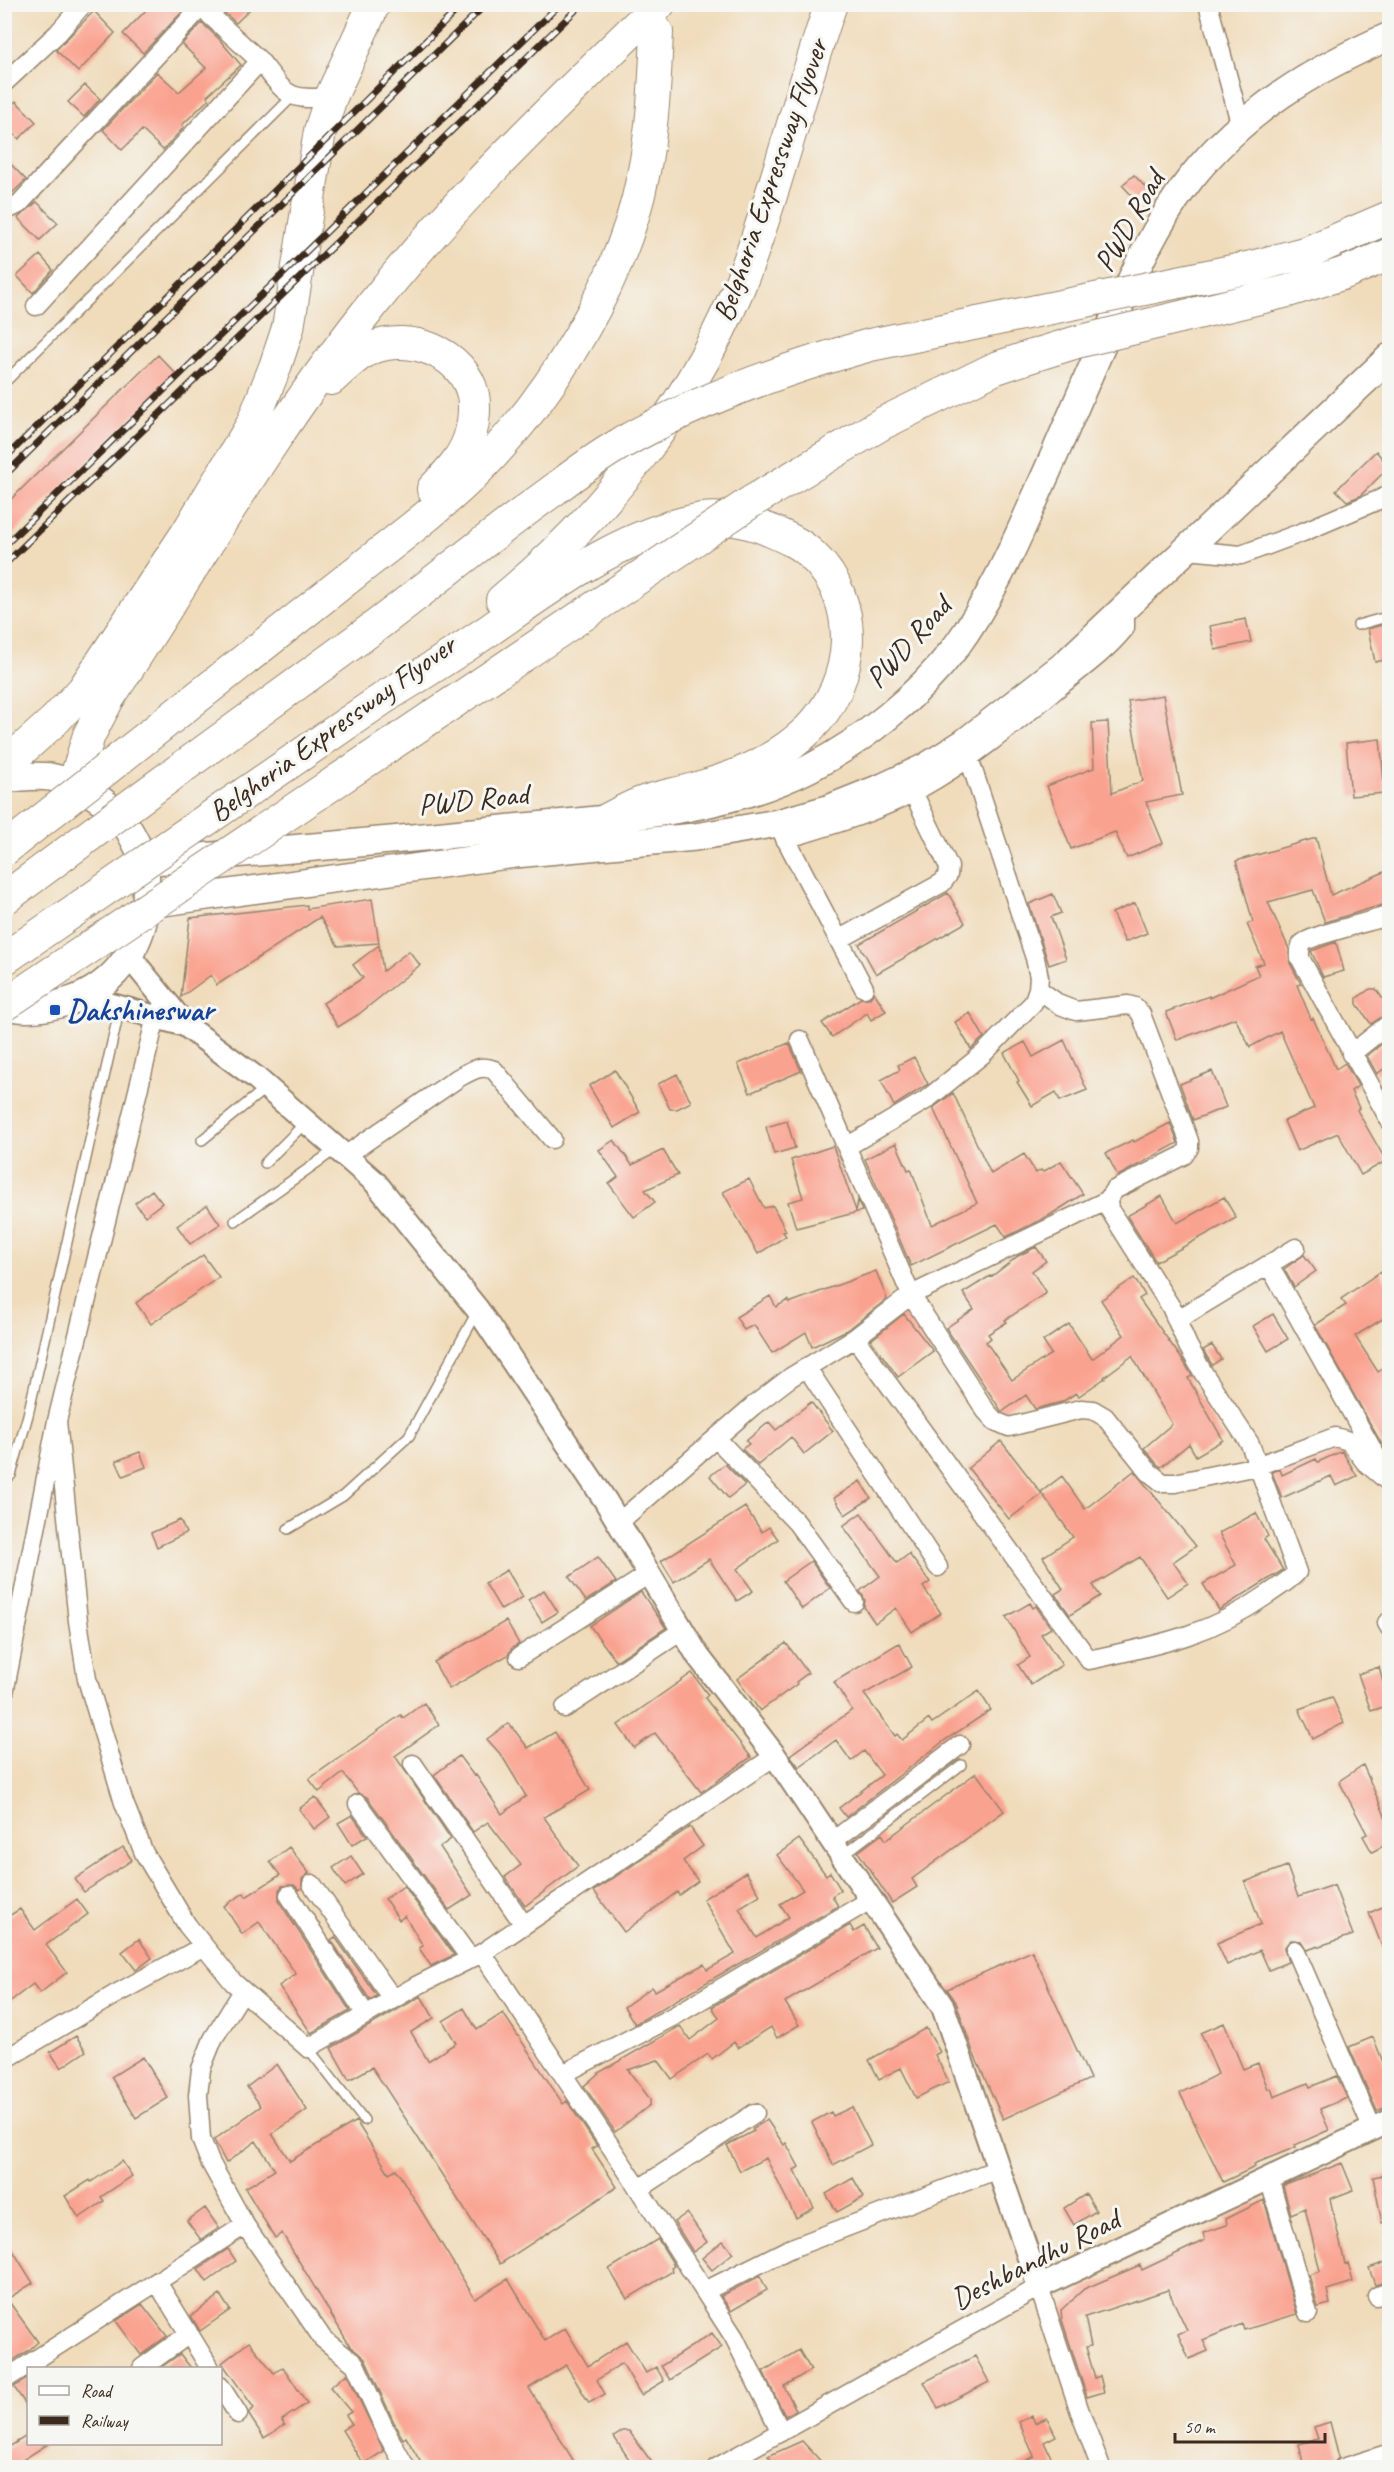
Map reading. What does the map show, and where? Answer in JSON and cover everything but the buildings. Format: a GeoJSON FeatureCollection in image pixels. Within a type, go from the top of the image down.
{"type":"FeatureCollection","features":[{"type":"Feature","properties":{"kind":"highway"},"geometry":{"type":"LineString","coordinates":[[4,766],[55,720],[83,690],[187,533],[252,425],[272,378],[288,328],[320,131],[331,97],[374,4]]}},
{"type":"Feature","properties":{"kind":"highway","name":"Belghoria Expressway Flyover"},"geometry":{"type":"LineString","coordinates":[[4,960],[388,695],[511,592],[565,542],[611,492],[661,430],[699,370],[747,265],[831,4]]}},
{"type":"Feature","properties":{"kind":"highway"},"geometry":{"type":"LineString","coordinates":[[74,783],[89,735],[108,699],[278,432],[363,317],[446,218],[658,18]]}},
{"type":"Feature","properties":{"kind":"highway"},"geometry":{"type":"LineString","coordinates":[[4,850],[441,505],[479,469],[533,409],[580,335],[618,258],[643,178],[653,113],[658,18]]}},
{"type":"Feature","properties":{"kind":"highway"},"geometry":{"type":"LineString","coordinates":[[4,899],[399,609],[508,522],[566,480],[618,445],[687,409],[743,385],[819,359],[870,345],[1252,267],[1308,252],[1389,217]]}},
{"type":"Feature","properties":{"kind":"highway"},"geometry":{"type":"LineString","coordinates":[[4,1005],[751,502],[883,423],[996,368],[1077,342],[1288,291],[1342,274],[1389,254]]}},
{"type":"Feature","properties":{"kind":"highway"},"geometry":{"type":"LineString","coordinates":[[278,432],[322,387],[360,354],[385,344],[413,343],[432,349],[450,360],[467,381],[473,395],[471,431],[460,458],[352,575]]}},
{"type":"Feature","properties":{"kind":"highway"},"geometry":{"type":"LineString","coordinates":[[388,695],[450,657],[554,584],[634,539],[675,525],[706,519],[734,521],[763,527],[811,554],[833,582],[847,617],[847,655],[834,694],[821,714],[790,746],[756,768],[692,790],[641,803],[608,819]]}},
{"type":"Feature","properties":{"kind":"main road","name":"PWD Road"},"geometry":{"type":"LineString","coordinates":[[144,862],[608,819],[687,807],[773,784],[811,767],[850,743],[888,715],[920,687],[964,634],[1007,561],[1143,251],[1189,181],[1241,126],[1282,92],[1329,65],[1389,36]]}},
{"type":"Feature","properties":{"kind":"main road","name":"PWD Road"},"geometry":{"type":"LineString","coordinates":[[148,904],[515,854],[782,831],[967,750],[1064,665],[1389,357]]}},
{"type":"Feature","properties":{"kind":"main road"},"geometry":{"type":"LineString","coordinates":[[4,779],[25,776],[50,777],[74,783],[119,814],[144,862],[148,904],[141,931],[129,956],[109,980],[83,997],[49,1008],[13,1008],[4,1005]]}},
{"type":"Feature","properties":{"kind":"street"},"geometry":{"type":"LineString","coordinates":[[1208,4],[1241,126]]}},
{"type":"Feature","properties":{"kind":"street"},"geometry":{"type":"LineString","coordinates":[[4,207],[11,208],[18,204],[201,6],[260,61],[281,88],[292,97],[306,100],[331,97]]}},
{"type":"Feature","properties":{"kind":"street"},"geometry":{"type":"LineString","coordinates":[[4,84],[73,8]]}},
{"type":"Feature","properties":{"kind":"street"},"geometry":{"type":"LineString","coordinates":[[36,306],[260,61]]}},
{"type":"Feature","properties":{"kind":"street"},"geometry":{"type":"LineString","coordinates":[[1187,550],[1241,555],[1303,532],[1389,495]]}},
{"type":"Feature","properties":{"kind":"street"},"geometry":{"type":"LineString","coordinates":[[848,1146],[926,1100],[955,1078],[1033,1003],[1038,989],[1039,977],[1035,958],[967,750],[913,792],[848,820],[782,831],[864,988]]}},
{"type":"Feature","properties":{"kind":"street"},"geometry":{"type":"LineString","coordinates":[[838,940],[942,883],[948,875],[949,867],[913,792]]}},
{"type":"Feature","properties":{"kind":"street"},"geometry":{"type":"LineString","coordinates":[[1389,915],[1365,924],[1312,937],[1303,942],[1299,949],[1300,958],[1389,1121]]}},
{"type":"Feature","properties":{"kind":"street"},"geometry":{"type":"LineString","coordinates":[[129,956],[161,1009],[267,1088],[375,1182],[478,1310],[618,1523],[698,1656],[775,1756],[943,2007],[1101,2468]]}},
{"type":"Feature","properties":{"kind":"street"},"geometry":{"type":"LineString","coordinates":[[618,1523],[753,1406],[855,1338],[911,1295],[1108,1200],[1114,1190],[1184,1155],[1189,1148],[1189,1141],[1142,1014],[1135,1007],[1128,1005],[1076,1011],[1060,1005],[1038,989]]}},
{"type":"Feature","properties":{"kind":"street"},"geometry":{"type":"LineString","coordinates":[[83,997],[120,1007],[161,1009]]}},
{"type":"Feature","properties":{"kind":"street"},"geometry":{"type":"LineString","coordinates":[[4,1693],[57,1421],[161,1009]]}},
{"type":"Feature","properties":{"kind":"street"},"geometry":{"type":"LineString","coordinates":[[1351,1054],[1389,1023]]}},
{"type":"Feature","properties":{"kind":"street"},"geometry":{"type":"LineString","coordinates":[[800,1040],[911,1295],[986,1411],[995,1421],[1009,1427],[1081,1409],[1093,1410],[1105,1417],[1149,1472],[1162,1484],[1257,1466],[1335,1437],[1349,1441],[1381,1462]]}},
{"type":"Feature","properties":{"kind":"street"},"geometry":{"type":"LineString","coordinates":[[341,1152],[458,1078],[477,1068],[486,1067],[494,1070],[552,1139]]}},
{"type":"Feature","properties":{"kind":"street"},"geometry":{"type":"LineString","coordinates":[[855,1338],[1089,1660],[1184,1637],[1220,1624],[1249,1607],[1297,1572],[1250,1444],[1204,1374],[1188,1346],[1171,1307],[1109,1209],[1108,1200]]}},
{"type":"Feature","properties":{"kind":"street"},"geometry":{"type":"LineString","coordinates":[[1177,1320],[1296,1248]]}},
{"type":"Feature","properties":{"kind":"street"},"geometry":{"type":"LineString","coordinates":[[1269,1264],[1381,1462],[1389,1483]]}},
{"type":"Feature","properties":{"kind":"street"},"geometry":{"type":"LineString","coordinates":[[807,1368],[938,1567]]}},
{"type":"Feature","properties":{"kind":"street"},"geometry":{"type":"LineString","coordinates":[[57,1421],[78,1621],[90,1689],[124,1803],[144,1853],[187,1925],[233,1983],[308,2048],[476,1955],[524,1925],[775,1756]]}},
{"type":"Feature","properties":{"kind":"street"},"geometry":{"type":"LineString","coordinates":[[716,1438],[797,1523],[854,1602]]}},
{"type":"Feature","properties":{"kind":"street"},"geometry":{"type":"LineString","coordinates":[[519,1657],[649,1574]]}},
{"type":"Feature","properties":{"kind":"street"},"geometry":{"type":"LineString","coordinates":[[565,1708],[683,1630]]}},
{"type":"Feature","properties":{"kind":"street"},"geometry":{"type":"LineString","coordinates":[[838,1848],[960,1745]]}},
{"type":"Feature","properties":{"kind":"street"},"geometry":{"type":"LineString","coordinates":[[413,1764],[524,1925]]}},
{"type":"Feature","properties":{"kind":"street"},"geometry":{"type":"LineString","coordinates":[[358,1804],[476,1955],[563,2074],[734,2337],[781,2432]]}},
{"type":"Feature","properties":{"kind":"street"},"geometry":{"type":"LineString","coordinates":[[312,1884],[393,1999]]}},
{"type":"Feature","properties":{"kind":"street"},"geometry":{"type":"LineString","coordinates":[[289,1895],[366,2015]]}},
{"type":"Feature","properties":{"kind":"street"},"geometry":{"type":"LineString","coordinates":[[563,2074],[674,2016],[872,1899]]}},
{"type":"Feature","properties":{"kind":"street"},"geometry":{"type":"LineString","coordinates":[[4,2060],[114,1995],[204,1946]]}},
{"type":"Feature","properties":{"kind":"street"},"geometry":{"type":"LineString","coordinates":[[1295,1950],[1381,2126]]}},
{"type":"Feature","properties":{"kind":"street"},"geometry":{"type":"LineString","coordinates":[[243,1991],[213,2039],[201,2069],[198,2120],[201,2139],[210,2162],[245,2225],[323,2339],[355,2364],[387,2434],[406,2468]]}},
{"type":"Feature","properties":{"kind":"street"},"geometry":{"type":"LineString","coordinates":[[639,2189],[755,2113]]}},
{"type":"Feature","properties":{"kind":"street","name":"Deshbandhu Road"},"geometry":{"type":"LineString","coordinates":[[716,2468],[1038,2287],[1381,2126]]}},
{"type":"Feature","properties":{"kind":"street"},"geometry":{"type":"LineString","coordinates":[[705,2291],[789,2249],[998,2169]]}},
{"type":"Feature","properties":{"kind":"street"},"geometry":{"type":"LineString","coordinates":[[1269,2178],[1308,2313]]}},
{"type":"Feature","properties":{"kind":"street"},"geometry":{"type":"LineString","coordinates":[[7,2372],[157,2282],[245,2225]]}},
{"type":"Feature","properties":{"kind":"street"},"geometry":{"type":"LineString","coordinates":[[157,2282],[209,2367]]}},
{"type":"Feature","properties":{"kind":"street"},"geometry":{"type":"LineString","coordinates":[[143,2367],[189,2334]]}},
{"type":"Feature","properties":{"kind":"street"},"geometry":{"type":"LineString","coordinates":[[222,2389],[238,2414]]}},
{"type":"Feature","properties":{"kind":"street"},"geometry":{"type":"LineString","coordinates":[[1343,2468],[1389,2453]]}},
{"type":"Feature","properties":{"kind":"lane"},"geometry":{"type":"LineString","coordinates":[[4,383],[292,97]]}},
{"type":"Feature","properties":{"kind":"lane"},"geometry":{"type":"LineString","coordinates":[[1358,625],[1389,616]]}},
{"type":"Feature","properties":{"kind":"lane"},"geometry":{"type":"LineString","coordinates":[[4,1481],[11,1475],[28,1415],[120,1007]]}},
{"type":"Feature","properties":{"kind":"lane"},"geometry":{"type":"LineString","coordinates":[[202,1140],[267,1088]]}},
{"type":"Feature","properties":{"kind":"lane"},"geometry":{"type":"LineString","coordinates":[[265,1163],[306,1122]]}},
{"type":"Feature","properties":{"kind":"lane"},"geometry":{"type":"LineString","coordinates":[[235,1221],[341,1152]]}},
{"type":"Feature","properties":{"kind":"lane"},"geometry":{"type":"LineString","coordinates":[[288,1529],[343,1496],[409,1436],[478,1310]]}},
{"type":"Feature","properties":{"kind":"lane"},"geometry":{"type":"LineString","coordinates":[[838,1848],[961,1765]]}},
{"type":"Feature","properties":{"kind":"lane"},"geometry":{"type":"LineString","coordinates":[[308,2048],[364,2120]]}},
{"type":"Feature","properties":{"kind":"railway"},"geometry":{"type":"LineString","coordinates":[[4,459],[463,4]]}},
{"type":"Feature","properties":{"kind":"railway"},"geometry":{"type":"LineString","coordinates":[[4,476],[486,4]]}},
{"type":"Feature","properties":{"kind":"railway"},"geometry":{"type":"LineString","coordinates":[[4,546],[560,4]]}},
{"type":"Feature","properties":{"kind":"railway"},"geometry":{"type":"LineString","coordinates":[[4,565],[582,4]]}},
{"type":"Feature","properties":{"kind":"place","name":"Dakshineswar"},"geometry":{"type":"Point","coordinates":[55,1010]}}]}
